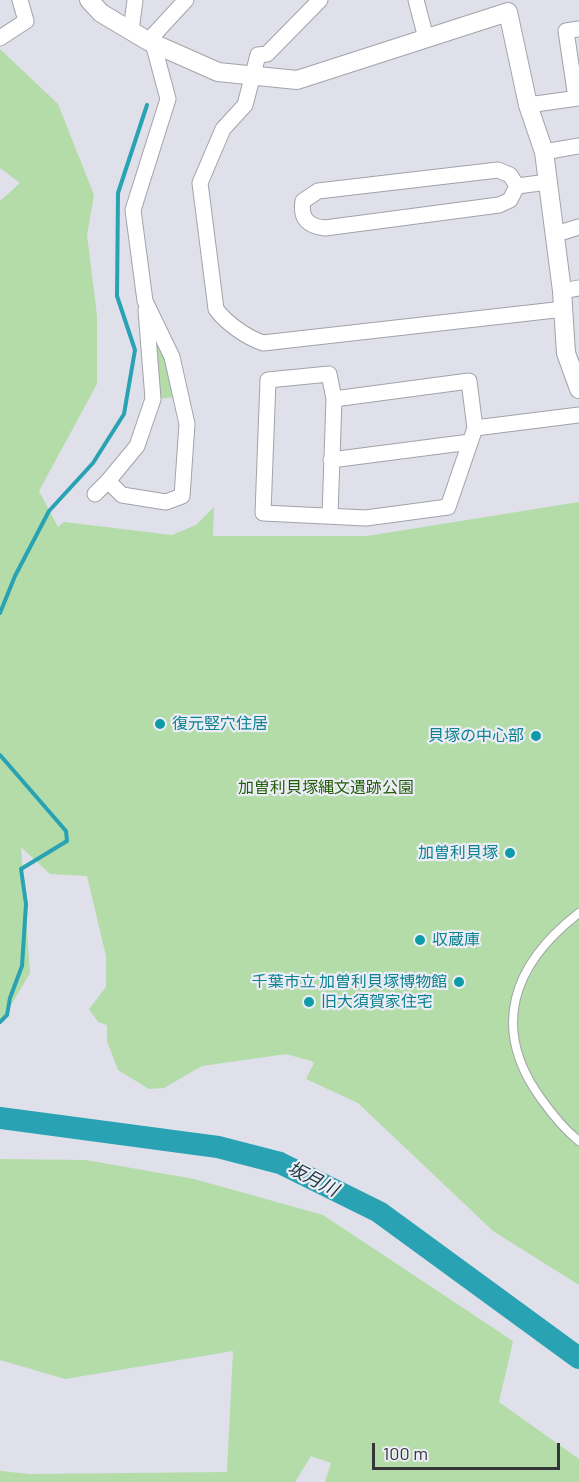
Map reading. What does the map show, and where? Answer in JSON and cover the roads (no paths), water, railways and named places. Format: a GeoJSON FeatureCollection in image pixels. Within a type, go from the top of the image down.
{"type":"FeatureCollection","features":[{"type":"Feature","properties":{"kind":"street"},"geometry":{"type":"LineString","coordinates":[[0,38],[26,21],[20,0]]}},
{"type":"Feature","properties":{"kind":"street"},"geometry":{"type":"LineString","coordinates":[[89,0],[101,14],[131,31],[218,72],[297,80],[508,12],[528,105],[544,152],[555,234],[568,296],[566,353],[579,389]]}},
{"type":"Feature","properties":{"kind":"street"},"geometry":{"type":"LineString","coordinates":[[131,31],[135,0]]}},
{"type":"Feature","properties":{"kind":"street"},"geometry":{"type":"LineString","coordinates":[[151,42],[186,0]]}},
{"type":"Feature","properties":{"kind":"street"},"geometry":{"type":"LineString","coordinates":[[320,0],[267,54],[258,55],[245,105],[223,129],[200,183],[216,309],[222,317],[254,340],[263,343],[568,296]]}},
{"type":"Feature","properties":{"kind":"street"},"geometry":{"type":"LineString","coordinates":[[416,0],[426,38]]}},
{"type":"Feature","properties":{"kind":"street"},"geometry":{"type":"LineString","coordinates":[[528,105],[578,98],[566,31],[579,29]]}},
{"type":"Feature","properties":{"kind":"street"},"geometry":{"type":"LineString","coordinates":[[95,494],[137,446],[153,399],[145,301],[133,210],[168,99],[151,42]]}},
{"type":"Feature","properties":{"kind":"street"},"geometry":{"type":"LineString","coordinates":[[544,152],[579,146]]}},
{"type":"Feature","properties":{"kind":"street"},"geometry":{"type":"LineString","coordinates":[[498,170],[510,175],[517,186],[510,200],[499,206],[325,228],[312,227],[304,220],[301,212],[303,201],[318,192],[498,170]]}},
{"type":"Feature","properties":{"kind":"street"},"geometry":{"type":"LineString","coordinates":[[517,186],[548,182]]}},
{"type":"Feature","properties":{"kind":"street"},"geometry":{"type":"LineString","coordinates":[[555,234],[579,227]]}},
{"type":"Feature","properties":{"kind":"street"},"geometry":{"type":"LineString","coordinates":[[108,481],[122,495],[166,502],[182,496],[187,424],[172,357],[145,301]]}},
{"type":"Feature","properties":{"kind":"street"},"geometry":{"type":"LineString","coordinates":[[330,515],[334,399],[329,374],[268,380],[263,513],[366,518],[448,507],[473,435],[470,381],[334,399]]}},
{"type":"Feature","properties":{"kind":"street"},"geometry":{"type":"LineString","coordinates":[[331,460],[579,415]]}},
{"type":"Feature","properties":{"kind":"lane"},"geometry":{"type":"LineString","coordinates":[[579,913],[548,939],[527,968],[514,1003],[512,1035],[529,1082],[551,1112],[579,1141]]}},
{"type":"Feature","properties":{"kind":"waterway"},"geometry":{"type":"LineString","coordinates":[[0,613],[15,576],[49,511],[93,463],[124,414],[135,350],[117,296],[118,193],[147,105]]}},
{"type":"Feature","properties":{"kind":"waterway"},"geometry":{"type":"LineString","coordinates":[[0,755],[66,831],[67,841],[21,869],[26,904],[22,966],[10,998],[7,1015],[0,1022]]}},
{"type":"Feature","properties":{"kind":"waterway","name":"坂月川"},"geometry":{"type":"LineString","coordinates":[[0,1118],[218,1147],[280,1163],[379,1212],[579,1358]]}},
{"type":"Feature","properties":{"kind":"place","name":"復元竪穴住居"},"geometry":{"type":"Point","coordinates":[160,724]}},
{"type":"Feature","properties":{"kind":"place","name":"貝塚の中心部"},"geometry":{"type":"Point","coordinates":[536,736]}},
{"type":"Feature","properties":{"kind":"place","name":"加曽利貝塚"},"geometry":{"type":"Point","coordinates":[510,853]}},
{"type":"Feature","properties":{"kind":"place","name":"収蔵庫"},"geometry":{"type":"Point","coordinates":[420,940]}},
{"type":"Feature","properties":{"kind":"place","name":"千葉市立 加曽利貝塚博物館"},"geometry":{"type":"Point","coordinates":[459,982]}},
{"type":"Feature","properties":{"kind":"place","name":"旧大須賀家住宅"},"geometry":{"type":"Point","coordinates":[309,1002]}},
{"type":"Feature","properties":{"kind":"park label","name":"加曽利貝塚縄文遺跡公園"},"geometry":{"type":"Point","coordinates":[326,788]}}]}
